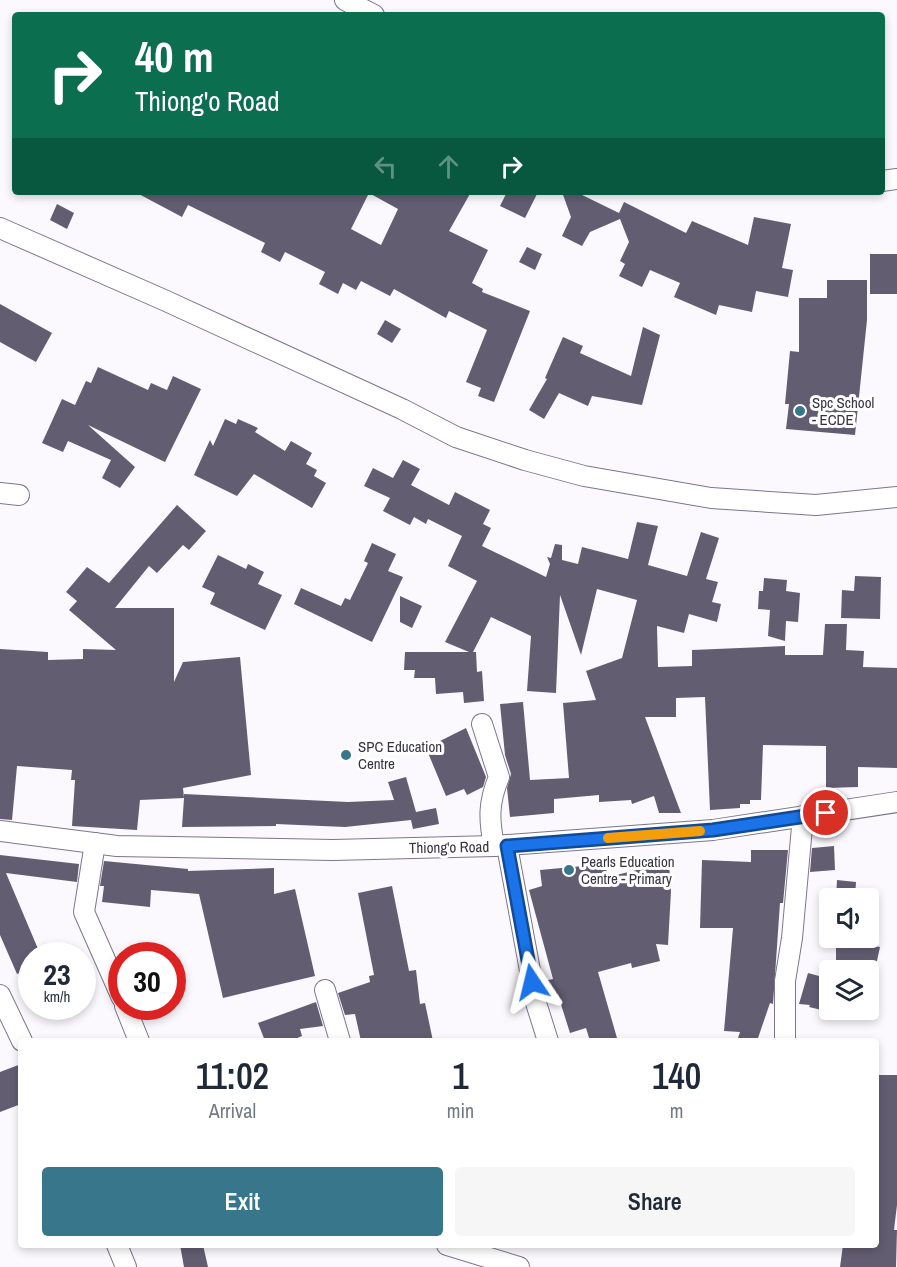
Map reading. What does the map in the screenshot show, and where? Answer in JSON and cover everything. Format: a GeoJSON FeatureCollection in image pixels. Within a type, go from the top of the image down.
{"type":"FeatureCollection","features":[{"type":"Feature","properties":{"kind":"street"},"geometry":{"type":"LineString","coordinates":[[345,0],[368,12]]}},
{"type":"Feature","properties":{"kind":"street"},"geometry":{"type":"LineString","coordinates":[[0,228],[402,409],[456,437],[525,460],[584,476],[711,498],[816,505],[897,497]]}},
{"type":"Feature","properties":{"kind":"street"},"geometry":{"type":"LineString","coordinates":[[482,724],[499,777],[490,798],[489,817],[501,846],[536,1003],[547,1038]]}},
{"type":"Feature","properties":{"kind":"street","name":"Thiong'o Road"},"geometry":{"type":"LineString","coordinates":[[0,831],[117,846],[213,849],[501,846],[713,830],[897,802]]}},
{"type":"Feature","properties":{"kind":"street"},"geometry":{"type":"LineString","coordinates":[[785,1038],[784,981],[792,938],[803,816]]}},
{"type":"Feature","properties":{"kind":"street"},"geometry":{"type":"LineString","coordinates":[[95,843],[84,912],[108,966]]}},
{"type":"Feature","properties":{"kind":"street"},"geometry":{"type":"LineString","coordinates":[[325,990],[339,1038]]}},
{"type":"Feature","properties":{"kind":"street"},"geometry":{"type":"LineString","coordinates":[[0,995],[21,1038]]}},
{"type":"Feature","properties":{"kind":"street"},"geometry":{"type":"LineString","coordinates":[[131,1020],[138,1038]]}},
{"type":"Feature","properties":{"kind":"street"},"geometry":{"type":"LineString","coordinates":[[118,1248],[126,1267]]}},
{"type":"Feature","properties":{"kind":"street"},"geometry":{"type":"LineString","coordinates":[[457,1248],[519,1267]]}},
{"type":"Feature","properties":{"kind":"building"},"geometry":{"type":"Polygon","coordinates":[[[141,195],[368,195],[351,229],[381,245],[398,209],[373,195],[469,195],[449,231],[488,250],[472,283],[483,289],[482,292],[530,311],[494,402],[478,396],[481,388],[466,382],[487,330],[449,311],[446,318],[394,289],[390,296],[361,281],[356,290],[343,283],[338,294],[319,284],[325,272],[285,252],[280,262],[261,252],[265,243],[188,205],[182,217],[141,195]]]}},
{"type":"Feature","properties":{"kind":"building"},"geometry":{"type":"Polygon","coordinates":[[[506,195],[536,195],[525,218],[500,206],[506,195]]]}},
{"type":"Feature","properties":{"kind":"building"},"geometry":{"type":"Polygon","coordinates":[[[563,195],[582,195],[619,213],[624,202],[686,233],[692,221],[748,245],[754,217],[791,224],[782,268],[793,270],[788,297],[756,291],[752,312],[719,305],[716,315],[674,297],[680,283],[650,270],[642,287],[619,276],[625,264],[620,261],[629,242],[620,219],[590,232],[582,246],[562,236],[571,217],[563,195]]]}},
{"type":"Feature","properties":{"kind":"building"},"geometry":{"type":"Polygon","coordinates":[[[57,204],[74,213],[67,229],[50,220],[57,204]]]}},
{"type":"Feature","properties":{"kind":"building"},"geometry":{"type":"Polygon","coordinates":[[[527,247],[542,254],[535,270],[519,262],[527,247]]]}},
{"type":"Feature","properties":{"kind":"building"},"geometry":{"type":"Polygon","coordinates":[[[870,254],[897,254],[897,294],[870,294],[870,254]]]}},
{"type":"Feature","properties":{"kind":"building"},"geometry":{"type":"Polygon","coordinates":[[[827,280],[867,280],[867,320],[855,435],[786,429],[789,404],[785,404],[790,351],[799,352],[799,298],[827,298],[827,280]]]}},
{"type":"Feature","properties":{"kind":"building"},"geometry":{"type":"Polygon","coordinates":[[[0,304],[52,333],[36,362],[0,342],[0,304]]]}},
{"type":"Feature","properties":{"kind":"building"},"geometry":{"type":"Polygon","coordinates":[[[385,320],[401,329],[392,343],[377,334],[385,320]]]}},
{"type":"Feature","properties":{"kind":"building"},"geometry":{"type":"Polygon","coordinates":[[[643,327],[660,335],[642,405],[592,396],[588,406],[559,393],[544,419],[529,410],[547,379],[545,378],[563,337],[583,346],[580,353],[631,376],[643,327]]]}},
{"type":"Feature","properties":{"kind":"building"},"geometry":{"type":"Polygon","coordinates":[[[98,367],[148,390],[151,383],[167,390],[173,376],[201,389],[165,462],[88,425],[135,467],[120,488],[102,478],[111,460],[68,441],[63,452],[42,443],[62,399],[75,405],[86,381],[91,383],[98,367]]]}},
{"type":"Feature","properties":{"kind":"building"},"geometry":{"type":"Polygon","coordinates":[[[225,419],[236,424],[238,419],[258,428],[255,432],[285,451],[291,441],[312,453],[306,464],[317,470],[314,476],[326,483],[312,508],[254,474],[237,496],[194,475],[210,440],[213,446],[225,419]]]}},
{"type":"Feature","properties":{"kind":"building"},"geometry":{"type":"Polygon","coordinates":[[[403,460],[420,469],[411,485],[449,505],[455,492],[490,510],[483,524],[491,528],[482,546],[546,577],[550,564],[547,557],[551,558],[555,544],[562,545],[562,560],[578,564],[582,547],[628,559],[637,522],[658,526],[648,565],[687,576],[701,532],[719,538],[706,579],[718,582],[712,602],[721,604],[717,622],[689,614],[684,633],[657,626],[658,667],[692,666],[692,650],[785,646],[785,655],[823,655],[825,624],[847,624],[846,650],[864,651],[863,667],[897,668],[897,768],[858,767],[858,787],[826,788],[826,746],[763,745],[761,800],[750,800],[750,804],[740,804],[740,808],[710,810],[705,697],[676,698],[676,717],[645,717],[681,813],[659,813],[654,796],[632,804],[631,800],[599,802],[599,795],[554,799],[554,813],[510,817],[507,788],[511,774],[505,755],[500,704],[523,702],[530,780],[569,778],[563,703],[596,700],[586,671],[622,658],[637,600],[597,589],[581,655],[560,595],[556,693],[527,691],[531,636],[491,617],[473,652],[476,652],[477,672],[482,671],[484,701],[464,703],[463,692],[436,694],[435,678],[414,678],[415,670],[404,670],[405,652],[469,652],[445,642],[477,581],[448,566],[462,536],[428,519],[426,524],[414,517],[410,525],[383,511],[390,498],[364,486],[373,468],[393,478],[403,460]]]}},
{"type":"Feature","properties":{"kind":"building"},"geometry":{"type":"Polygon","coordinates":[[[177,505],[206,531],[189,550],[183,545],[157,573],[149,566],[115,608],[174,608],[174,682],[183,662],[240,657],[251,775],[183,788],[184,798],[140,800],[137,830],[72,826],[75,780],[71,780],[72,770],[17,766],[12,820],[0,819],[0,649],[48,652],[48,660],[83,659],[83,649],[116,650],[69,610],[77,601],[66,592],[87,567],[109,583],[177,505]]]}},
{"type":"Feature","properties":{"kind":"building"},"geometry":{"type":"Polygon","coordinates":[[[372,543],[396,554],[388,571],[403,577],[372,642],[294,604],[301,588],[341,606],[345,598],[350,600],[368,563],[364,561],[372,543]]]}},
{"type":"Feature","properties":{"kind":"building"},"geometry":{"type":"Polygon","coordinates":[[[218,555],[246,569],[248,564],[264,572],[258,584],[282,595],[265,630],[210,604],[215,593],[202,587],[218,555]]]}},
{"type":"Feature","properties":{"kind":"building"},"geometry":{"type":"Polygon","coordinates":[[[855,576],[881,577],[880,619],[841,618],[842,590],[854,591],[855,576]]]}},
{"type":"Feature","properties":{"kind":"building"},"geometry":{"type":"Polygon","coordinates":[[[764,578],[787,580],[786,591],[800,593],[798,622],[786,621],[785,641],[768,636],[770,610],[758,609],[759,591],[763,591],[764,578]]]}},
{"type":"Feature","properties":{"kind":"building"},"geometry":{"type":"Polygon","coordinates":[[[400,596],[422,606],[412,628],[400,622],[400,596]]]}},
{"type":"Feature","properties":{"kind":"building"},"geometry":{"type":"Polygon","coordinates":[[[466,728],[486,777],[483,787],[467,795],[464,789],[446,796],[426,748],[466,728]]]}},
{"type":"Feature","properties":{"kind":"building"},"geometry":{"type":"Polygon","coordinates":[[[406,777],[416,812],[436,808],[439,824],[413,829],[411,820],[345,827],[276,824],[276,826],[182,827],[184,794],[348,802],[394,800],[388,782],[406,777]]]}},
{"type":"Feature","properties":{"kind":"building"},"geometry":{"type":"Polygon","coordinates":[[[834,846],[835,870],[810,872],[812,848],[834,846]]]}},
{"type":"Feature","properties":{"kind":"building"},"geometry":{"type":"Polygon","coordinates":[[[751,850],[788,850],[783,903],[780,903],[773,1004],[770,1003],[758,1038],[738,1038],[740,1032],[724,1031],[733,928],[700,928],[702,860],[751,862],[751,850]]]}},
{"type":"Feature","properties":{"kind":"building"},"geometry":{"type":"Polygon","coordinates":[[[0,855],[79,864],[77,882],[6,873],[35,942],[18,942],[18,974],[0,935],[0,855]]]}},
{"type":"Feature","properties":{"kind":"building"},"geometry":{"type":"Polygon","coordinates":[[[104,861],[188,869],[188,871],[274,868],[274,894],[295,889],[315,976],[223,998],[199,894],[151,890],[150,907],[102,902],[104,886],[100,886],[104,861]]]}},
{"type":"Feature","properties":{"kind":"building"},"geometry":{"type":"Polygon","coordinates":[[[669,863],[671,891],[668,945],[656,944],[660,961],[632,968],[631,963],[598,972],[617,1038],[589,1038],[586,1028],[570,1033],[558,995],[547,998],[544,981],[553,979],[529,890],[542,886],[540,870],[605,864],[608,877],[641,869],[641,866],[669,863]]]}},
{"type":"Feature","properties":{"kind":"building"},"geometry":{"type":"Polygon","coordinates":[[[837,880],[856,882],[856,888],[837,888],[837,880]]]}},
{"type":"Feature","properties":{"kind":"building"},"geometry":{"type":"Polygon","coordinates":[[[392,886],[409,971],[416,970],[420,1004],[425,1003],[432,1038],[360,1038],[355,1014],[345,1015],[338,993],[370,982],[369,976],[374,975],[358,893],[392,886]]]}},
{"type":"Feature","properties":{"kind":"building"},"geometry":{"type":"Polygon","coordinates":[[[880,947],[877,960],[836,960],[836,948],[880,947]]]}},
{"type":"Feature","properties":{"kind":"building"},"geometry":{"type":"Polygon","coordinates":[[[808,973],[819,976],[819,1009],[809,1007],[810,1005],[799,1004],[808,973]]]}},
{"type":"Feature","properties":{"kind":"building"},"geometry":{"type":"Polygon","coordinates":[[[316,1002],[323,1026],[300,1029],[302,1036],[297,1038],[264,1038],[258,1023],[316,1002]]]}},
{"type":"Feature","properties":{"kind":"building"},"geometry":{"type":"Polygon","coordinates":[[[18,1065],[18,1105],[0,1112],[0,1072],[18,1065]]]}},
{"type":"Feature","properties":{"kind":"building"},"geometry":{"type":"Polygon","coordinates":[[[879,1075],[897,1075],[897,1205],[894,1230],[897,1230],[896,1267],[840,1267],[843,1248],[879,1248],[879,1075]]]}},
{"type":"Feature","properties":{"kind":"building"},"geometry":{"type":"Polygon","coordinates":[[[181,1248],[204,1248],[208,1267],[184,1267],[181,1248]]]}},
{"type":"Feature","properties":{"kind":"slow traffic"},"geometry":{"type":"LineString","coordinates":[[608,838],[700,831]]}},
{"type":"Feature","properties":{"kind":"place","name":"Spc School - ECDE"},"geometry":{"type":"Point","coordinates":[800,411]}},
{"type":"Feature","properties":{"kind":"place","name":"SPC Education Centre"},"geometry":{"type":"Point","coordinates":[346,755]}},
{"type":"Feature","properties":{"kind":"place","name":"Pearls Education Centre - Primary"},"geometry":{"type":"Point","coordinates":[569,870]}},
{"type":"Feature","properties":{"kind":"route"},"geometry":{"type":"LineString","coordinates":[[532,982],[507,846],[713,830],[826,813]]}}]}
